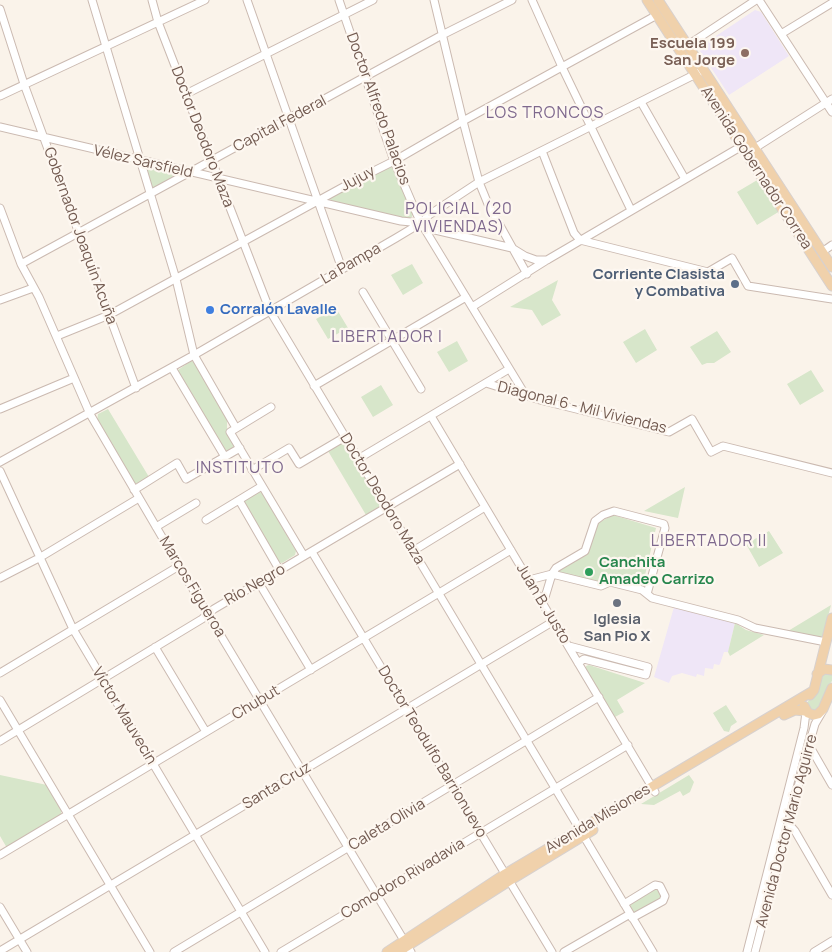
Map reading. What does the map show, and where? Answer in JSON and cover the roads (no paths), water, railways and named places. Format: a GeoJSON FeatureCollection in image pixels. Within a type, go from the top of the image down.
{"type":"FeatureCollection","features":[{"type":"Feature","properties":{"kind":"main road","name":"Avenida Gobernador Correa"},"geometry":{"type":"LineString","coordinates":[[647,0],[832,286]]}},
{"type":"Feature","properties":{"kind":"main road","name":"Avenida Gobernador Correa"},"geometry":{"type":"LineString","coordinates":[[658,0],[832,267]]}},
{"type":"Feature","properties":{"kind":"main road"},"geometry":{"type":"LineString","coordinates":[[806,711],[805,702],[813,691],[832,618]]}},
{"type":"Feature","properties":{"kind":"main road"},"geometry":{"type":"LineString","coordinates":[[817,674],[824,669],[832,670]]}},
{"type":"Feature","properties":{"kind":"main road"},"geometry":{"type":"LineString","coordinates":[[822,711],[832,688]]}},
{"type":"Feature","properties":{"kind":"main road","name":"Avenida Misiones"},"geometry":{"type":"LineString","coordinates":[[654,790],[813,691]]}},
{"type":"Feature","properties":{"kind":"main road","name":"Avenida Misiones"},"geometry":{"type":"LineString","coordinates":[[398,952],[507,878],[654,790],[790,712],[806,711],[814,715],[822,711]]}},
{"type":"Feature","properties":{"kind":"main road","name":"Avenida Misiones"},"geometry":{"type":"LineString","coordinates":[[386,952],[407,946]]}},
{"type":"Feature","properties":{"kind":"street"},"geometry":{"type":"LineString","coordinates":[[92,0],[176,279],[194,355],[252,470],[304,556]]}},
{"type":"Feature","properties":{"kind":"street","name":"Doctor Deodoro Maza"},"geometry":{"type":"LineString","coordinates":[[152,0],[158,22],[270,311],[653,952]]}},
{"type":"Feature","properties":{"kind":"street"},"geometry":{"type":"LineString","coordinates":[[0,96],[205,0]]}},
{"type":"Feature","properties":{"kind":"street"},"geometry":{"type":"LineString","coordinates":[[247,0],[342,269]]}},
{"type":"Feature","properties":{"kind":"street","name":"Doctor Alfredo Palacios"},"geometry":{"type":"LineString","coordinates":[[339,0],[394,161],[421,223],[526,396]]}},
{"type":"Feature","properties":{"kind":"street"},"geometry":{"type":"LineString","coordinates":[[186,94],[373,0]]}},
{"type":"Feature","properties":{"kind":"street"},"geometry":{"type":"LineString","coordinates":[[434,0],[479,182],[488,204],[527,274]]}},
{"type":"Feature","properties":{"kind":"street","name":"Capital Federal"},"geometry":{"type":"LineString","coordinates":[[21,264],[442,35],[512,0]]}},
{"type":"Feature","properties":{"kind":"street"},"geometry":{"type":"LineString","coordinates":[[532,0],[562,68],[631,210]]}},
{"type":"Feature","properties":{"kind":"street"},"geometry":{"type":"LineString","coordinates":[[688,45],[757,0],[829,101],[832,112]]}},
{"type":"Feature","properties":{"kind":"street"},"geometry":{"type":"LineString","coordinates":[[781,34],[832,3]]}},
{"type":"Feature","properties":{"kind":"street","name":"Gobernador Joaquín Acuña"},"geometry":{"type":"LineString","coordinates":[[0,10],[24,84],[136,388]]}},
{"type":"Feature","properties":{"kind":"street","name":"Jujuy"},"geometry":{"type":"LineString","coordinates":[[57,336],[109,315],[394,161],[657,15]]}},
{"type":"Feature","properties":{"kind":"street","name":"La Pampa"},"geometry":{"type":"LineString","coordinates":[[0,462],[172,368],[421,223],[429,214],[479,182],[591,128],[704,70]]}},
{"type":"Feature","properties":{"kind":"street"},"geometry":{"type":"LineString","coordinates":[[472,307],[631,210],[742,146],[755,148],[829,101]]}},
{"type":"Feature","properties":{"kind":"street"},"geometry":{"type":"LineString","coordinates":[[641,102],[685,179]]}},
{"type":"Feature","properties":{"kind":"street","name":"Vélez Sarsfield"},"geometry":{"type":"LineString","coordinates":[[0,127],[218,180],[401,221],[421,223],[435,230],[512,248],[536,260],[547,260]]}},
{"type":"Feature","properties":{"kind":"street"},"geometry":{"type":"LineString","coordinates":[[542,151],[574,233],[580,240],[708,272],[732,258],[748,286],[832,300]]}},
{"type":"Feature","properties":{"kind":"street","name":"Marcos Figueroa"},"geometry":{"type":"LineString","coordinates":[[0,208],[21,264],[57,336],[90,414],[407,946]]}},
{"type":"Feature","properties":{"kind":"street"},"geometry":{"type":"LineString","coordinates":[[822,252],[832,245]]}},
{"type":"Feature","properties":{"kind":"street"},"geometry":{"type":"LineString","coordinates":[[0,300],[34,288]]}},
{"type":"Feature","properties":{"kind":"street"},"geometry":{"type":"LineString","coordinates":[[363,292],[421,389]]}},
{"type":"Feature","properties":{"kind":"street"},"geometry":{"type":"LineString","coordinates":[[314,386],[466,297]]}},
{"type":"Feature","properties":{"kind":"street"},"geometry":{"type":"LineString","coordinates":[[172,368],[225,457]]}},
{"type":"Feature","properties":{"kind":"street"},"geometry":{"type":"LineString","coordinates":[[358,459],[509,369]]}},
{"type":"Feature","properties":{"kind":"street"},"geometry":{"type":"LineString","coordinates":[[0,409],[74,378]]}},
{"type":"Feature","properties":{"kind":"street","name":"Diagonal 6 - Mil Viviendas"},"geometry":{"type":"LineString","coordinates":[[486,383],[526,396],[669,432],[692,419],[712,452],[723,446],[832,473]]}},
{"type":"Feature","properties":{"kind":"street"},"geometry":{"type":"LineString","coordinates":[[233,430],[271,407]]}},
{"type":"Feature","properties":{"kind":"street","name":"Juan B. Justo"},"geometry":{"type":"LineString","coordinates":[[431,416],[654,790]]}},
{"type":"Feature","properties":{"kind":"street"},"geometry":{"type":"LineString","coordinates":[[252,470],[289,448],[299,464],[345,437]]}},
{"type":"Feature","properties":{"kind":"street"},"geometry":{"type":"LineString","coordinates":[[134,490],[177,464],[186,479],[240,448]]}},
{"type":"Feature","properties":{"kind":"street","name":"Río Negro"},"geometry":{"type":"LineString","coordinates":[[0,740],[102,680],[280,570],[460,464]]}},
{"type":"Feature","properties":{"kind":"street","name":"Víctor Mauvecín"},"geometry":{"type":"LineString","coordinates":[[0,471],[73,629],[265,952]]}},
{"type":"Feature","properties":{"kind":"street"},"geometry":{"type":"LineString","coordinates":[[206,520],[262,486]]}},
{"type":"Feature","properties":{"kind":"street"},"geometry":{"type":"LineString","coordinates":[[0,578],[39,558],[139,498]]}},
{"type":"Feature","properties":{"kind":"street"},"geometry":{"type":"LineString","coordinates":[[239,500],[280,570]]}},
{"type":"Feature","properties":{"kind":"street"},"geometry":{"type":"LineString","coordinates":[[156,527],[196,503]]}},
{"type":"Feature","properties":{"kind":"street"},"geometry":{"type":"LineString","coordinates":[[413,551],[485,507]]}},
{"type":"Feature","properties":{"kind":"street"},"geometry":{"type":"LineString","coordinates":[[543,604],[552,574],[556,568],[585,550],[595,521],[603,514],[614,511],[664,524],[665,528],[647,594]]}},
{"type":"Feature","properties":{"kind":"street","name":"Chubut"},"geometry":{"type":"LineString","coordinates":[[0,856],[511,550]]}},
{"type":"Feature","properties":{"kind":"street","name":"Doctor Teodulfo Barrionuevo"},"geometry":{"type":"LineString","coordinates":[[312,552],[552,952]]}},
{"type":"Feature","properties":{"kind":"street"},"geometry":{"type":"LineString","coordinates":[[0,673],[179,566]]}},
{"type":"Feature","properties":{"kind":"street"},"geometry":{"type":"LineString","coordinates":[[529,580],[552,574],[601,586],[610,582],[642,590],[652,598],[738,620],[755,628],[826,642]]}},
{"type":"Feature","properties":{"kind":"street"},"geometry":{"type":"LineString","coordinates":[[259,583],[311,670]]}},
{"type":"Feature","properties":{"kind":"street","name":"Santa Cruz"},"geometry":{"type":"LineString","coordinates":[[0,952],[554,621]]}},
{"type":"Feature","properties":{"kind":"street"},"geometry":{"type":"LineString","coordinates":[[568,646],[648,666],[646,675],[584,659],[578,663]]}},
{"type":"Feature","properties":{"kind":"street"},"geometry":{"type":"LineString","coordinates":[[155,647],[206,732]]}},
{"type":"Feature","properties":{"kind":"street","name":"Caleta Olivia"},"geometry":{"type":"LineString","coordinates":[[174,952],[527,742],[599,697]]}},
{"type":"Feature","properties":{"kind":"street"},"geometry":{"type":"LineString","coordinates":[[0,700],[150,952]]}},
{"type":"Feature","properties":{"kind":"street","name":"Avenida Doctor Mario Aguirre"},"geometry":{"type":"LineString","coordinates":[[747,952],[804,728],[806,711]]}},
{"type":"Feature","properties":{"kind":"street","name":"Avenida Doctor Mario Aguirre"},"geometry":{"type":"LineString","coordinates":[[755,952],[809,745],[815,724],[822,711]]}},
{"type":"Feature","properties":{"kind":"street","name":"Comodoro Rivadavia"},"geometry":{"type":"LineString","coordinates":[[281,952],[628,745]]}},
{"type":"Feature","properties":{"kind":"street"},"geometry":{"type":"LineString","coordinates":[[809,745],[832,785]]}},
{"type":"Feature","properties":{"kind":"street"},"geometry":{"type":"LineString","coordinates":[[788,823],[795,831],[832,894]]}},
{"type":"Feature","properties":{"kind":"street"},"geometry":{"type":"LineString","coordinates":[[564,952],[663,901],[665,896],[660,886],[655,885],[624,904]]}},
{"type":"Feature","properties":{"kind":"street"},"geometry":{"type":"LineString","coordinates":[[0,907],[27,952]]}},
{"type":"Feature","properties":{"kind":"street"},"geometry":{"type":"LineString","coordinates":[[814,952],[832,941]]}},
{"type":"Feature","properties":{"kind":"place","name":"Escuela 199 San Jorge"},"geometry":{"type":"Point","coordinates":[745,53]}},
{"type":"Feature","properties":{"kind":"place","name":"Corriente Clasista y Combativa"},"geometry":{"type":"Point","coordinates":[735,284]}},
{"type":"Feature","properties":{"kind":"place","name":"Corralón Lavalle"},"geometry":{"type":"Point","coordinates":[210,310]}},
{"type":"Feature","properties":{"kind":"place","name":"Canchita Amadeo Carrizo"},"geometry":{"type":"Point","coordinates":[589,572]}},
{"type":"Feature","properties":{"kind":"place","name":"Iglesia San Pio X"},"geometry":{"type":"Point","coordinates":[617,603]}},
{"type":"Feature","properties":{"kind":"district","name":"LOS TRONCOS"},"geometry":{"type":"Point","coordinates":[545,114]}},
{"type":"Feature","properties":{"kind":"district","name":"POLICIAL (20 VIVIENDAS)"},"geometry":{"type":"Point","coordinates":[459,219]}},
{"type":"Feature","properties":{"kind":"district","name":"LIBERTADOR I"},"geometry":{"type":"Point","coordinates":[387,338]}},
{"type":"Feature","properties":{"kind":"district","name":"INSTITUTO"},"geometry":{"type":"Point","coordinates":[240,469]}},
{"type":"Feature","properties":{"kind":"district","name":"LIBERTADOR II"},"geometry":{"type":"Point","coordinates":[709,542]}}]}
